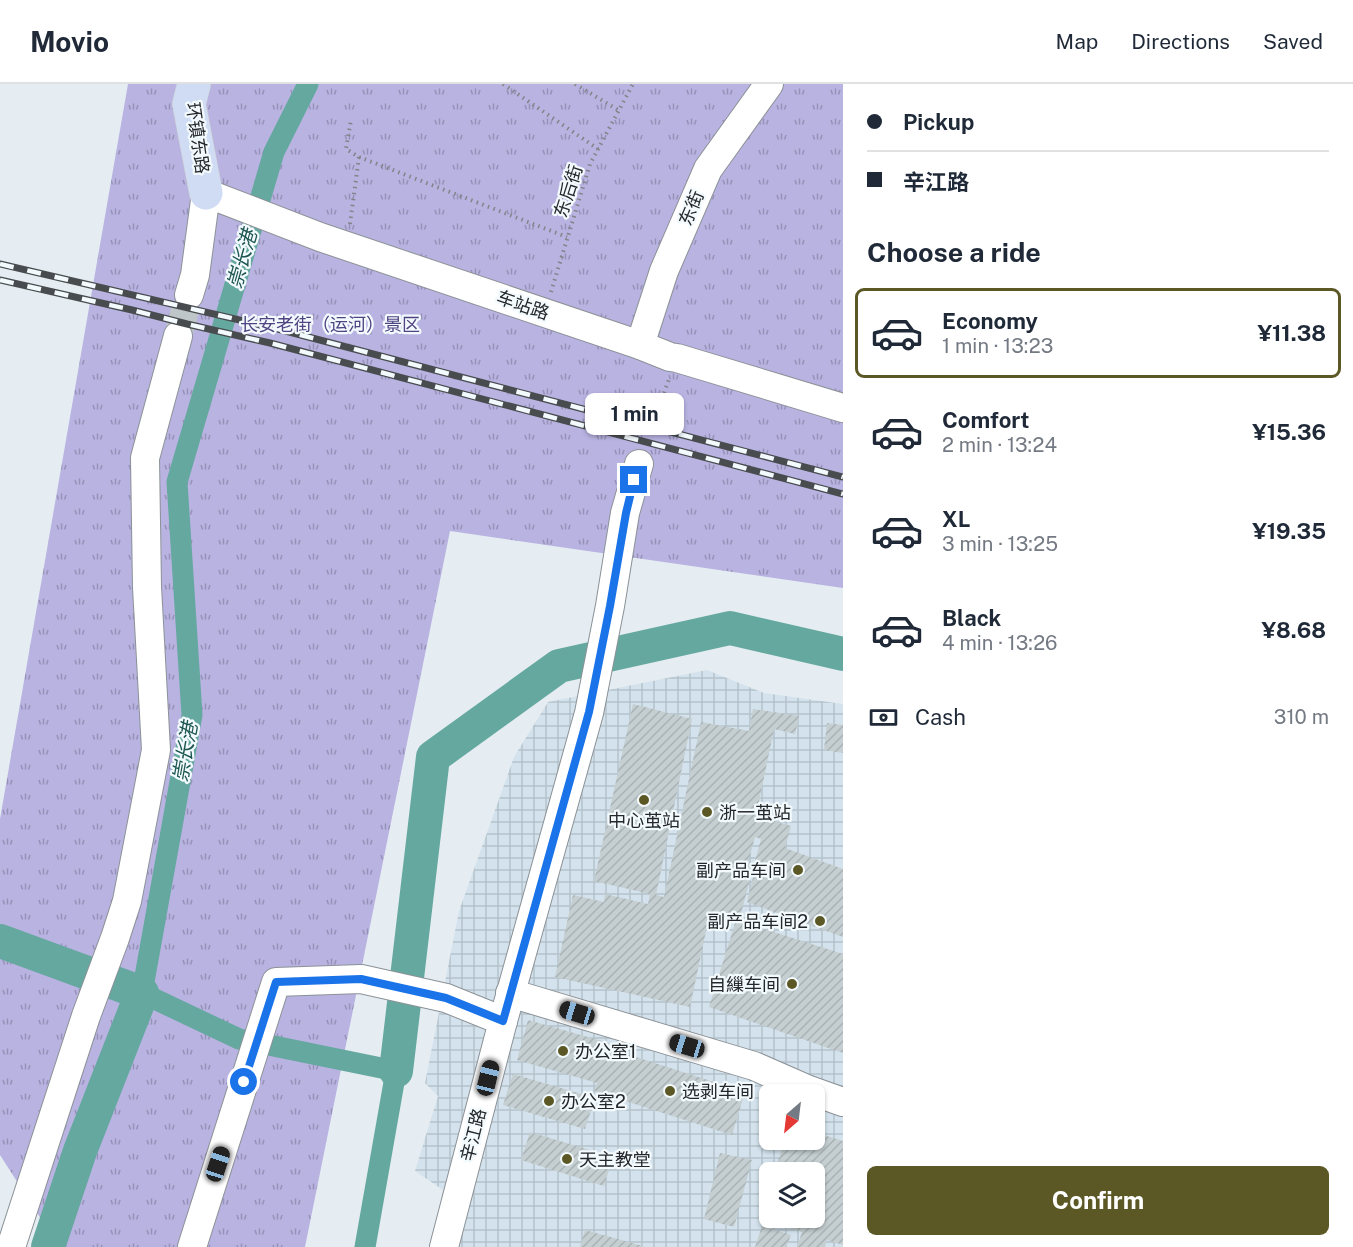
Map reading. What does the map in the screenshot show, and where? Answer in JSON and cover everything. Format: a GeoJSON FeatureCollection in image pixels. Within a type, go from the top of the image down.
{"type":"FeatureCollection","features":[{"type":"Feature","properties":{"kind":"main road","name":"环镇东路"},"geometry":{"type":"LineString","coordinates":[[194,84],[189,104],[211,195]]}},
{"type":"Feature","properties":{"kind":"street","name":"东街"},"geometry":{"type":"LineString","coordinates":[[640,345],[664,271],[708,169],[769,84]]}},
{"type":"Feature","properties":{"kind":"street","name":"车站路"},"geometry":{"type":"LineString","coordinates":[[211,195],[346,246],[670,357],[843,408]]}},
{"type":"Feature","properties":{"kind":"street"},"geometry":{"type":"LineString","coordinates":[[189,295],[211,195]]}},
{"type":"Feature","properties":{"kind":"street"},"geometry":{"type":"LineString","coordinates":[[11,1247],[86,1016],[127,901],[156,750],[147,586],[145,458],[178,336]]}},
{"type":"Feature","properties":{"kind":"street","name":"辛江路"},"geometry":{"type":"LineString","coordinates":[[444,1247],[510,993],[589,712],[626,513],[639,464]]}},
{"type":"Feature","properties":{"kind":"street"},"geometry":{"type":"LineString","coordinates":[[192,1247],[276,982],[361,979],[446,998],[503,1021]]}},
{"type":"Feature","properties":{"kind":"street"},"geometry":{"type":"LineString","coordinates":[[510,993],[754,1066],[843,1102]]}},
{"type":"Feature","properties":{"kind":"path"},"geometry":{"type":"LineString","coordinates":[[503,84],[598,149]]}},
{"type":"Feature","properties":{"kind":"path"},"geometry":{"type":"LineString","coordinates":[[575,84],[618,111]]}},
{"type":"Feature","properties":{"kind":"path","name":"东后街"},"geometry":{"type":"LineString","coordinates":[[544,313],[590,164],[633,84]]}},
{"type":"Feature","properties":{"kind":"path"},"geometry":{"type":"LineString","coordinates":[[351,120],[346,149],[359,157],[567,237]]}},
{"type":"Feature","properties":{"kind":"path"},"geometry":{"type":"LineString","coordinates":[[346,246],[359,157]]}},
{"type":"Feature","properties":{"kind":"path"},"geometry":{"type":"LineString","coordinates":[[658,410],[677,358]]}},
{"type":"Feature","properties":{"kind":"shaded area"},"geometry":{"type":"Polygon","coordinates":[[[707,670],[764,693],[843,704],[843,1247],[431,1247],[443,1190],[415,1171],[438,1096],[425,1083],[459,911],[514,757],[548,702],[707,670]]]}},
{"type":"Feature","properties":{"kind":"green space","name":"长安老街（运河）景区"},"geometry":{"type":"Polygon","coordinates":[[[128,84],[843,84],[843,588],[450,531],[305,1247],[59,1247],[0,1155],[0,819],[128,84]]]}},
{"type":"Feature","properties":{"kind":"building"},"geometry":{"type":"Polygon","coordinates":[[[633,704],[692,719],[656,895],[664,897],[701,722],[749,731],[753,709],[799,716],[795,734],[774,729],[756,816],[791,826],[785,848],[843,869],[843,937],[747,902],[754,873],[752,872],[739,921],[843,954],[843,1053],[709,1007],[736,920],[710,912],[690,1007],[555,977],[573,895],[604,902],[605,894],[648,904],[650,894],[594,881],[633,704]],[[755,837],[748,863],[754,865],[761,839],[755,837]]]}},
{"type":"Feature","properties":{"kind":"building"},"geometry":{"type":"Polygon","coordinates":[[[827,723],[843,725],[843,753],[824,750],[827,723]]]}},
{"type":"Feature","properties":{"kind":"building","name":"选剥车间"},"geometry":{"type":"Polygon","coordinates":[[[528,1020],[609,1043],[608,1048],[745,1092],[732,1135],[594,1091],[597,1083],[517,1060],[528,1020]]]}},
{"type":"Feature","properties":{"kind":"building","name":"办公室2"},"geometry":{"type":"Polygon","coordinates":[[[513,1074],[595,1098],[585,1129],[503,1105],[513,1074]]]}},
{"type":"Feature","properties":{"kind":"building","name":"天主教堂"},"geometry":{"type":"Polygon","coordinates":[[[530,1132],[613,1157],[604,1186],[521,1160],[530,1132]]]}},
{"type":"Feature","properties":{"kind":"building"},"geometry":{"type":"Polygon","coordinates":[[[825,1135],[843,1141],[843,1245],[827,1240],[825,1247],[797,1247],[802,1232],[790,1228],[825,1228],[825,1162],[778,1162],[782,1150],[825,1150],[825,1135]]]}},
{"type":"Feature","properties":{"kind":"building"},"geometry":{"type":"Polygon","coordinates":[[[720,1153],[752,1160],[734,1227],[704,1219],[720,1153]]]}},
{"type":"Feature","properties":{"kind":"building"},"geometry":{"type":"Polygon","coordinates":[[[761,1228],[791,1235],[786,1247],[755,1247],[761,1228]]]}},
{"type":"Feature","properties":{"kind":"building"},"geometry":{"type":"Polygon","coordinates":[[[585,1230],[643,1246],[643,1247],[580,1247],[585,1230]]]}},
{"type":"Feature","properties":{"kind":"waterway","name":"崇长港"},"geometry":{"type":"LineString","coordinates":[[308,84],[274,152],[177,482],[192,715],[142,993],[239,1039],[396,1071],[365,1247]]}},
{"type":"Feature","properties":{"kind":"waterway"},"geometry":{"type":"LineString","coordinates":[[396,1071],[433,757],[559,666],[730,628],[843,654]]}},
{"type":"Feature","properties":{"kind":"waterway"},"geometry":{"type":"LineString","coordinates":[[0,941],[142,993],[80,1151],[48,1247]]}},
{"type":"Feature","properties":{"kind":"tunnel"},"geometry":{"type":"LineString","coordinates":[[178,336],[189,295]]}},
{"type":"Feature","properties":{"kind":"railway"},"geometry":{"type":"LineString","coordinates":[[0,264],[274,328],[843,477]]}},
{"type":"Feature","properties":{"kind":"railway"},"geometry":{"type":"LineString","coordinates":[[0,280],[270,343],[843,494]]}},
{"type":"Feature","properties":{"kind":"place","name":"中心茧站"},"geometry":{"type":"Point","coordinates":[644,800]}},
{"type":"Feature","properties":{"kind":"place","name":"浙一茧站"},"geometry":{"type":"Point","coordinates":[707,812]}},
{"type":"Feature","properties":{"kind":"place","name":"副产品车间"},"geometry":{"type":"Point","coordinates":[798,870]}},
{"type":"Feature","properties":{"kind":"place","name":"副产品车间2"},"geometry":{"type":"Point","coordinates":[820,921]}},
{"type":"Feature","properties":{"kind":"place","name":"自繅车间"},"geometry":{"type":"Point","coordinates":[792,984]}},
{"type":"Feature","properties":{"kind":"place","name":"办公室1"},"geometry":{"type":"Point","coordinates":[563,1051]}},
{"type":"Feature","properties":{"kind":"place","name":"选剥车间"},"geometry":{"type":"Point","coordinates":[670,1091]}},
{"type":"Feature","properties":{"kind":"place","name":"办公室2"},"geometry":{"type":"Point","coordinates":[549,1101]}},
{"type":"Feature","properties":{"kind":"place","name":"天主教堂"},"geometry":{"type":"Point","coordinates":[567,1159]}},
{"type":"Feature","properties":{"kind":"route"},"geometry":{"type":"LineString","coordinates":[[244,1082],[276,982],[361,979],[446,998],[503,1021],[589,712],[634,480]]}}]}
